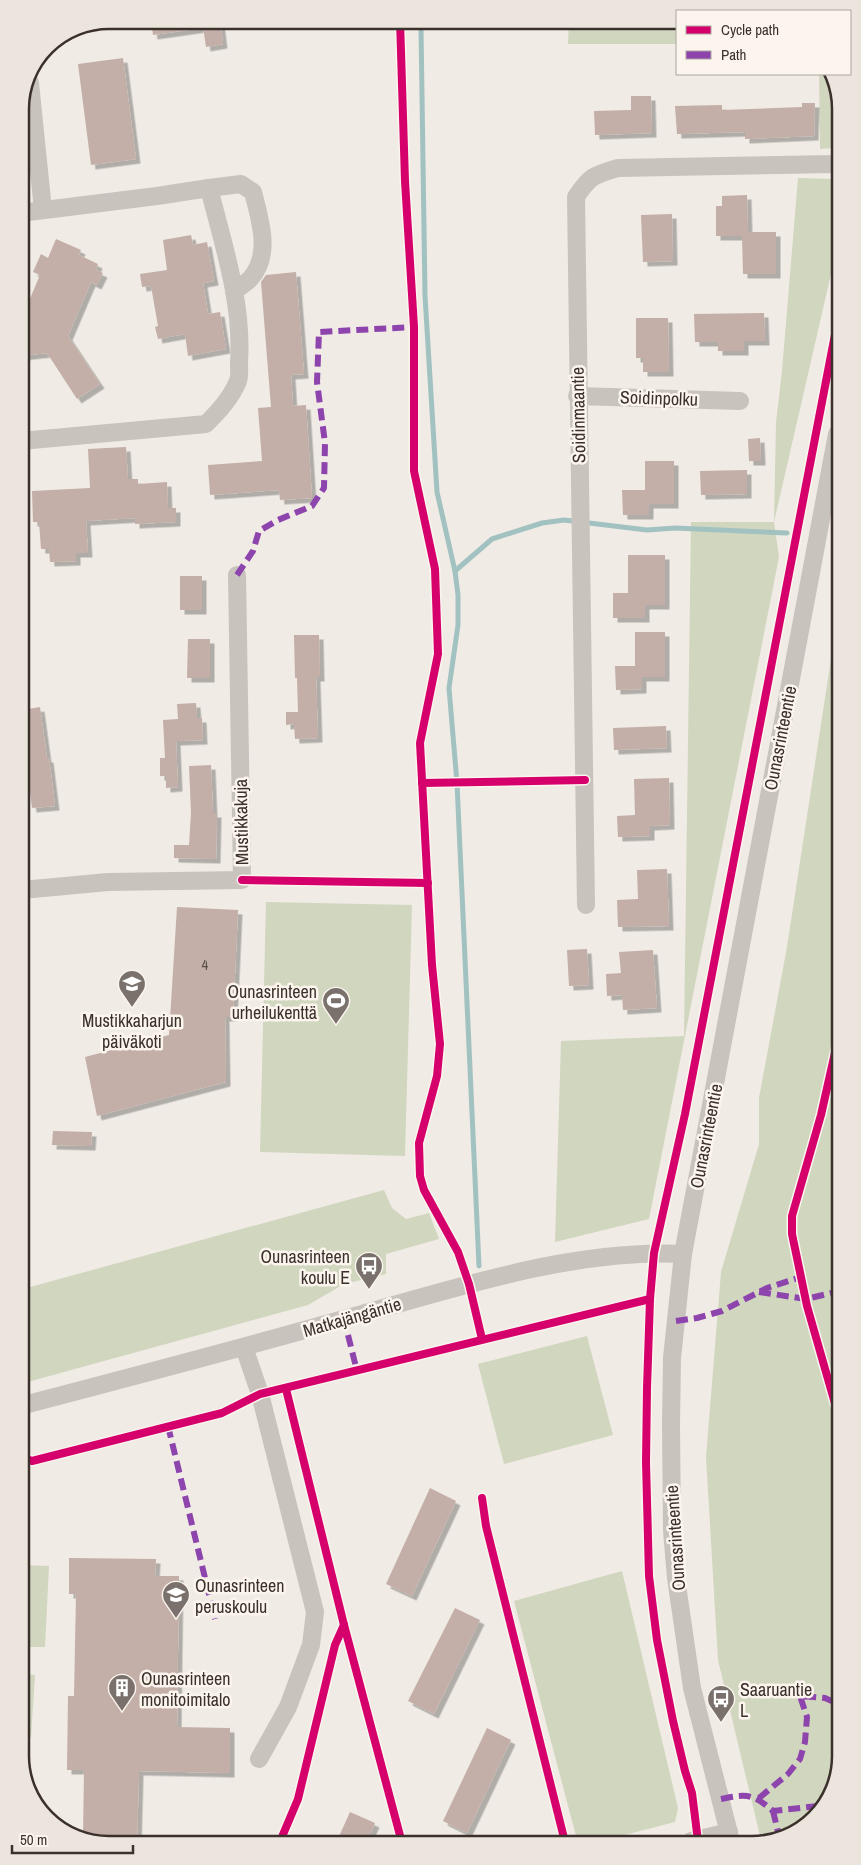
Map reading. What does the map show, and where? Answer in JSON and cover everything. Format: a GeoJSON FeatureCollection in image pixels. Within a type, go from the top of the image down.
{"type":"FeatureCollection","features":[{"type":"Feature","properties":{"kind":"street"},"geometry":{"type":"LineString","coordinates":[[31,90],[43,210]]}},
{"type":"Feature","properties":{"kind":"street","name":"Soidinmaantie"},"geometry":{"type":"LineString","coordinates":[[586,905],[585,718],[577,396],[576,197],[586,183],[596,174],[618,168],[832,164]]}},
{"type":"Feature","properties":{"kind":"street"},"geometry":{"type":"LineString","coordinates":[[29,212],[241,184],[253,192],[264,243],[259,266],[250,279],[234,291]]}},
{"type":"Feature","properties":{"kind":"street"},"geometry":{"type":"LineString","coordinates":[[29,440],[206,424],[230,397],[238,379],[240,344],[234,291],[209,188]]}},
{"type":"Feature","properties":{"kind":"street","name":"Soidinpolku"},"geometry":{"type":"LineString","coordinates":[[577,396],[740,401]]}},
{"type":"Feature","properties":{"kind":"street","name":"Ounasrinteentie"},"geometry":{"type":"LineString","coordinates":[[730,1836],[692,1688],[676,1578],[672,1531],[672,1358],[683,1254],[832,461]]}},
{"type":"Feature","properties":{"kind":"street","name":"Mustikkakuja"},"geometry":{"type":"LineString","coordinates":[[29,889],[108,882],[242,880],[237,575]]}},
{"type":"Feature","properties":{"kind":"street","name":"Matkajängäntie"},"geometry":{"type":"LineString","coordinates":[[29,1404],[244,1347],[469,1284],[572,1261],[617,1255],[683,1254]]}},
{"type":"Feature","properties":{"kind":"street"},"geometry":{"type":"LineString","coordinates":[[244,1347],[260,1394],[315,1612],[311,1646],[288,1707],[259,1759]]}},
{"type":"Feature","properties":{"kind":"green space"},"geometry":{"type":"Polygon","coordinates":[[[569,29],[676,29],[676,44],[568,44],[569,29]]]}},
{"type":"Feature","properties":{"kind":"green space"},"geometry":{"type":"Polygon","coordinates":[[[819,75],[824,75],[831,93],[832,148],[820,149],[819,75]]]}},
{"type":"Feature","properties":{"kind":"green space"},"geometry":{"type":"Polygon","coordinates":[[[798,178],[832,179],[832,270],[774,522],[776,423],[798,178]]]}},
{"type":"Feature","properties":{"kind":"green space"},"geometry":{"type":"Polygon","coordinates":[[[691,522],[774,522],[779,557],[649,1219],[555,1242],[561,1041],[684,1036],[691,522]]]}},
{"type":"Feature","properties":{"kind":"green space"},"geometry":{"type":"Polygon","coordinates":[[[832,652],[832,1766],[830,1777],[819,1801],[801,1820],[778,1832],[760,1836],[718,1660],[706,1457],[721,1272],[759,1144],[759,1098],[787,947],[832,652]]]}},
{"type":"Feature","properties":{"kind":"green space","name":"Ounasrinteen urheilukenttä"},"geometry":{"type":"Polygon","coordinates":[[[266,902],[412,905],[405,1156],[260,1152],[266,902]]]}},
{"type":"Feature","properties":{"kind":"green space"},"geometry":{"type":"Polygon","coordinates":[[[384,1190],[392,1208],[406,1219],[429,1213],[439,1239],[386,1254],[386,1274],[344,1284],[308,1305],[29,1382],[29,1287],[384,1190]]]}},
{"type":"Feature","properties":{"kind":"green space"},"geometry":{"type":"Polygon","coordinates":[[[587,1336],[613,1435],[504,1464],[478,1364],[587,1336]]]}},
{"type":"Feature","properties":{"kind":"green space"},"geometry":{"type":"Polygon","coordinates":[[[29,1565],[49,1566],[45,1647],[29,1647],[29,1565]]]}},
{"type":"Feature","properties":{"kind":"green space"},"geometry":{"type":"Polygon","coordinates":[[[622,1571],[678,1808],[675,1822],[620,1836],[576,1836],[514,1601],[622,1571]]]}},
{"type":"Feature","properties":{"kind":"green space"},"geometry":{"type":"Polygon","coordinates":[[[29,1674],[35,1675],[31,1738],[29,1738],[29,1674]]]}},
{"type":"Feature","properties":{"kind":"building"},"geometry":{"type":"Polygon","coordinates":[[[152,29],[195,29],[153,35],[152,29]]]}},
{"type":"Feature","properties":{"kind":"building"},"geometry":{"type":"Polygon","coordinates":[[[203,29],[221,29],[223,44],[206,47],[203,29]]]}},
{"type":"Feature","properties":{"kind":"building"},"geometry":{"type":"Polygon","coordinates":[[[123,58],[136,159],[91,165],[78,64],[123,58]]]}},
{"type":"Feature","properties":{"kind":"building"},"geometry":{"type":"Polygon","coordinates":[[[631,96],[651,96],[652,133],[595,135],[594,111],[631,110],[631,96]]]}},
{"type":"Feature","properties":{"kind":"building"},"geometry":{"type":"Polygon","coordinates":[[[802,103],[815,103],[814,136],[745,139],[745,132],[677,134],[675,106],[722,105],[722,110],[802,107],[802,103]]]}},
{"type":"Feature","properties":{"kind":"building"},"geometry":{"type":"Polygon","coordinates":[[[747,195],[748,232],[776,232],[776,274],[743,274],[742,236],[716,236],[716,206],[722,206],[722,196],[747,195]]]}},
{"type":"Feature","properties":{"kind":"building"},"geometry":{"type":"Polygon","coordinates":[[[672,214],[673,261],[643,262],[641,215],[672,214]]]}},
{"type":"Feature","properties":{"kind":"building"},"geometry":{"type":"Polygon","coordinates":[[[191,235],[193,245],[207,242],[214,281],[203,283],[208,314],[220,312],[226,349],[188,356],[185,334],[158,339],[155,327],[158,326],[151,286],[142,287],[140,274],[167,270],[163,240],[191,235]]]}},
{"type":"Feature","properties":{"kind":"building"},"geometry":{"type":"Polygon","coordinates":[[[56,239],[81,250],[79,255],[98,264],[96,270],[103,273],[97,285],[91,282],[68,336],[100,384],[77,399],[47,353],[29,355],[29,301],[40,275],[33,272],[41,254],[48,258],[56,239]]]}},
{"type":"Feature","properties":{"kind":"building"},"geometry":{"type":"Polygon","coordinates":[[[296,272],[304,374],[291,375],[293,406],[306,405],[312,498],[280,500],[279,490],[210,495],[208,465],[262,461],[258,408],[271,407],[261,282],[266,275],[296,272]]]}},
{"type":"Feature","properties":{"kind":"building"},"geometry":{"type":"Polygon","coordinates":[[[764,313],[765,341],[744,341],[744,351],[718,351],[718,342],[695,342],[694,314],[764,313]]]}},
{"type":"Feature","properties":{"kind":"building"},"geometry":{"type":"Polygon","coordinates":[[[636,318],[668,318],[669,372],[643,372],[643,358],[636,358],[636,318]]]}},
{"type":"Feature","properties":{"kind":"building"},"geometry":{"type":"Polygon","coordinates":[[[760,438],[761,461],[749,461],[748,439],[760,438]]]}},
{"type":"Feature","properties":{"kind":"building"},"geometry":{"type":"Polygon","coordinates":[[[126,447],[128,479],[138,479],[138,484],[167,482],[168,508],[176,508],[176,522],[135,524],[135,518],[86,521],[88,553],[76,553],[76,561],[50,562],[49,549],[41,549],[39,522],[33,522],[32,491],[90,488],[88,449],[126,447]]]}},
{"type":"Feature","properties":{"kind":"building"},"geometry":{"type":"Polygon","coordinates":[[[645,461],[674,461],[674,504],[649,504],[649,515],[623,515],[622,490],[645,490],[645,461]]]}},
{"type":"Feature","properties":{"kind":"building"},"geometry":{"type":"Polygon","coordinates":[[[747,470],[747,494],[701,495],[700,471],[747,470]]]}},
{"type":"Feature","properties":{"kind":"building"},"geometry":{"type":"Polygon","coordinates":[[[628,555],[665,555],[665,605],[645,605],[645,618],[613,618],[613,593],[628,593],[628,555]]]}},
{"type":"Feature","properties":{"kind":"building"},"geometry":{"type":"Polygon","coordinates":[[[180,576],[202,576],[202,610],[180,610],[180,576]]]}},
{"type":"Feature","properties":{"kind":"building"},"geometry":{"type":"Polygon","coordinates":[[[635,632],[665,632],[665,677],[642,677],[642,689],[616,690],[615,666],[635,666],[635,632]]]}},
{"type":"Feature","properties":{"kind":"building"},"geometry":{"type":"Polygon","coordinates":[[[294,635],[319,635],[320,677],[316,677],[318,738],[295,739],[294,724],[286,725],[286,712],[298,712],[294,635]]]}},
{"type":"Feature","properties":{"kind":"building"},"geometry":{"type":"Polygon","coordinates":[[[188,639],[210,639],[210,678],[187,678],[188,639]]]}},
{"type":"Feature","properties":{"kind":"building"},"geometry":{"type":"Polygon","coordinates":[[[196,703],[197,718],[202,718],[203,740],[176,741],[178,787],[166,788],[166,776],[160,776],[160,758],[165,758],[163,720],[178,719],[177,704],[196,703]]]}},
{"type":"Feature","properties":{"kind":"building"},"geometry":{"type":"Polygon","coordinates":[[[40,707],[55,806],[32,808],[29,784],[29,709],[40,707]]]}},
{"type":"Feature","properties":{"kind":"building"},"geometry":{"type":"Polygon","coordinates":[[[666,726],[667,748],[614,750],[613,728],[666,726]]]}},
{"type":"Feature","properties":{"kind":"building"},"geometry":{"type":"Polygon","coordinates":[[[211,765],[213,813],[217,813],[216,859],[174,858],[174,845],[189,845],[191,813],[189,766],[211,765]]]}},
{"type":"Feature","properties":{"kind":"building"},"geometry":{"type":"Polygon","coordinates":[[[669,778],[670,825],[650,826],[650,836],[618,837],[617,816],[635,815],[634,779],[669,778]]]}},
{"type":"Feature","properties":{"kind":"building"},"geometry":{"type":"Polygon","coordinates":[[[667,869],[669,926],[618,927],[617,900],[638,899],[637,870],[667,869]]]}},
{"type":"Feature","properties":{"kind":"building"},"geometry":{"type":"Polygon","coordinates":[[[177,907],[238,910],[233,1017],[225,1017],[226,1082],[97,1116],[85,1057],[169,1035],[177,907]]]}},
{"type":"Feature","properties":{"kind":"building"},"geometry":{"type":"Polygon","coordinates":[[[587,949],[589,985],[569,986],[567,950],[587,949]]]}},
{"type":"Feature","properties":{"kind":"building"},"geometry":{"type":"Polygon","coordinates":[[[653,950],[657,1008],[623,1010],[622,995],[607,996],[606,974],[621,973],[619,952],[653,950]]]}},
{"type":"Feature","properties":{"kind":"building"},"geometry":{"type":"Polygon","coordinates":[[[53,1131],[92,1132],[91,1146],[52,1145],[53,1131]]]}},
{"type":"Feature","properties":{"kind":"building"},"geometry":{"type":"Polygon","coordinates":[[[430,1488],[456,1501],[412,1596],[386,1584],[430,1488]]]}},
{"type":"Feature","properties":{"kind":"building","name":"Ounasrinteen monitoimitalo"},"geometry":{"type":"Polygon","coordinates":[[[69,1558],[156,1559],[155,1576],[179,1576],[177,1727],[230,1728],[230,1773],[139,1771],[137,1836],[104,1836],[83,1832],[84,1770],[67,1770],[68,1696],[74,1696],[76,1594],[69,1594],[69,1558]]]}},
{"type":"Feature","properties":{"kind":"building"},"geometry":{"type":"Polygon","coordinates":[[[455,1608],[480,1620],[434,1714],[408,1701],[455,1608]]]}},
{"type":"Feature","properties":{"kind":"building"},"geometry":{"type":"Polygon","coordinates":[[[487,1728],[511,1740],[467,1833],[443,1821],[487,1728]]]}},
{"type":"Feature","properties":{"kind":"building"},"geometry":{"type":"Polygon","coordinates":[[[350,1812],[375,1823],[369,1836],[339,1836],[350,1812]]]}},
{"type":"Feature","properties":{"kind":"waterway"},"geometry":{"type":"LineString","coordinates":[[421,29],[425,296],[437,492],[455,571],[458,595],[458,625],[449,688],[457,783],[479,1266]]}},
{"type":"Feature","properties":{"kind":"waterway"},"geometry":{"type":"LineString","coordinates":[[455,571],[492,539],[542,523],[564,520],[647,530],[675,528],[787,533]]}},
{"type":"Feature","properties":{"kind":"marked path"},"geometry":{"type":"LineString","coordinates":[[237,575],[253,551],[259,531],[278,520],[312,506],[324,488],[325,443],[317,382],[319,332],[414,327]]}},
{"type":"Feature","properties":{"kind":"marked path"},"geometry":{"type":"LineString","coordinates":[[676,1321],[697,1318],[722,1311],[767,1288],[801,1277]]}},
{"type":"Feature","properties":{"kind":"marked path"},"geometry":{"type":"LineString","coordinates":[[759,1292],[806,1299],[832,1293]]}},
{"type":"Feature","properties":{"kind":"marked path"},"geometry":{"type":"LineString","coordinates":[[348,1335],[357,1371]]}},
{"type":"Feature","properties":{"kind":"marked path"},"geometry":{"type":"LineString","coordinates":[[168,1426],[215,1619]]}},
{"type":"Feature","properties":{"kind":"marked path"},"geometry":{"type":"LineString","coordinates":[[759,1798],[788,1774],[800,1759],[805,1742],[807,1717],[800,1696],[825,1698],[832,1701]]}},
{"type":"Feature","properties":{"kind":"marked path"},"geometry":{"type":"LineString","coordinates":[[721,1799],[749,1796],[760,1801],[773,1811],[814,1806]]}},
{"type":"Feature","properties":{"kind":"marked path"},"geometry":{"type":"LineString","coordinates":[[773,1811],[778,1832]]}},
{"type":"Feature","properties":{"kind":"cycle path"},"geometry":{"type":"LineString","coordinates":[[400,29],[405,181],[414,327],[414,471],[435,569],[438,654],[420,743],[432,965],[440,1044],[437,1076],[419,1143],[420,1176],[424,1190],[458,1252],[469,1284],[482,1339]]}},
{"type":"Feature","properties":{"kind":"cycle path"},"geometry":{"type":"LineString","coordinates":[[697,1836],[692,1793],[673,1721],[657,1640],[649,1576],[646,1462],[647,1388],[650,1299],[654,1253],[685,1114],[832,350]]}},
{"type":"Feature","properties":{"kind":"cycle path"},"geometry":{"type":"LineString","coordinates":[[422,783],[585,780]]}},
{"type":"Feature","properties":{"kind":"cycle path"},"geometry":{"type":"LineString","coordinates":[[242,880],[428,883]]}},
{"type":"Feature","properties":{"kind":"cycle path"},"geometry":{"type":"LineString","coordinates":[[832,1066],[821,1115],[792,1216],[792,1234],[807,1306],[832,1393]]}},
{"type":"Feature","properties":{"kind":"cycle path"},"geometry":{"type":"LineString","coordinates":[[29,1460],[32,1461],[222,1413],[260,1394],[650,1299]]}},
{"type":"Feature","properties":{"kind":"cycle path"},"geometry":{"type":"LineString","coordinates":[[286,1389],[344,1625],[400,1836]]}},
{"type":"Feature","properties":{"kind":"cycle path"},"geometry":{"type":"LineString","coordinates":[[482,1498],[486,1526],[564,1836]]}},
{"type":"Feature","properties":{"kind":"cycle path"},"geometry":{"type":"LineString","coordinates":[[282,1836],[298,1799],[335,1645],[344,1625]]}},
{"type":"Feature","properties":{"kind":"place","name":"Mustikkaharjun päiväkoti"},"geometry":{"type":"Point","coordinates":[132,1008]}},
{"type":"Feature","properties":{"kind":"place","name":"Ounasrinteen urheilukenttä"},"geometry":{"type":"Point","coordinates":[336,1025]}},
{"type":"Feature","properties":{"kind":"place","name":"Ounasrinteen koulu E"},"geometry":{"type":"Point","coordinates":[369,1290]}},
{"type":"Feature","properties":{"kind":"place","name":"Ounasrinteen peruskoulu"},"geometry":{"type":"Point","coordinates":[176,1619]}},
{"type":"Feature","properties":{"kind":"place","name":"Ounasrinteen monitoimitalo"},"geometry":{"type":"Point","coordinates":[122,1712]}},
{"type":"Feature","properties":{"kind":"place","name":"Saaruantie L"},"geometry":{"type":"Point","coordinates":[721,1723]}}]}
